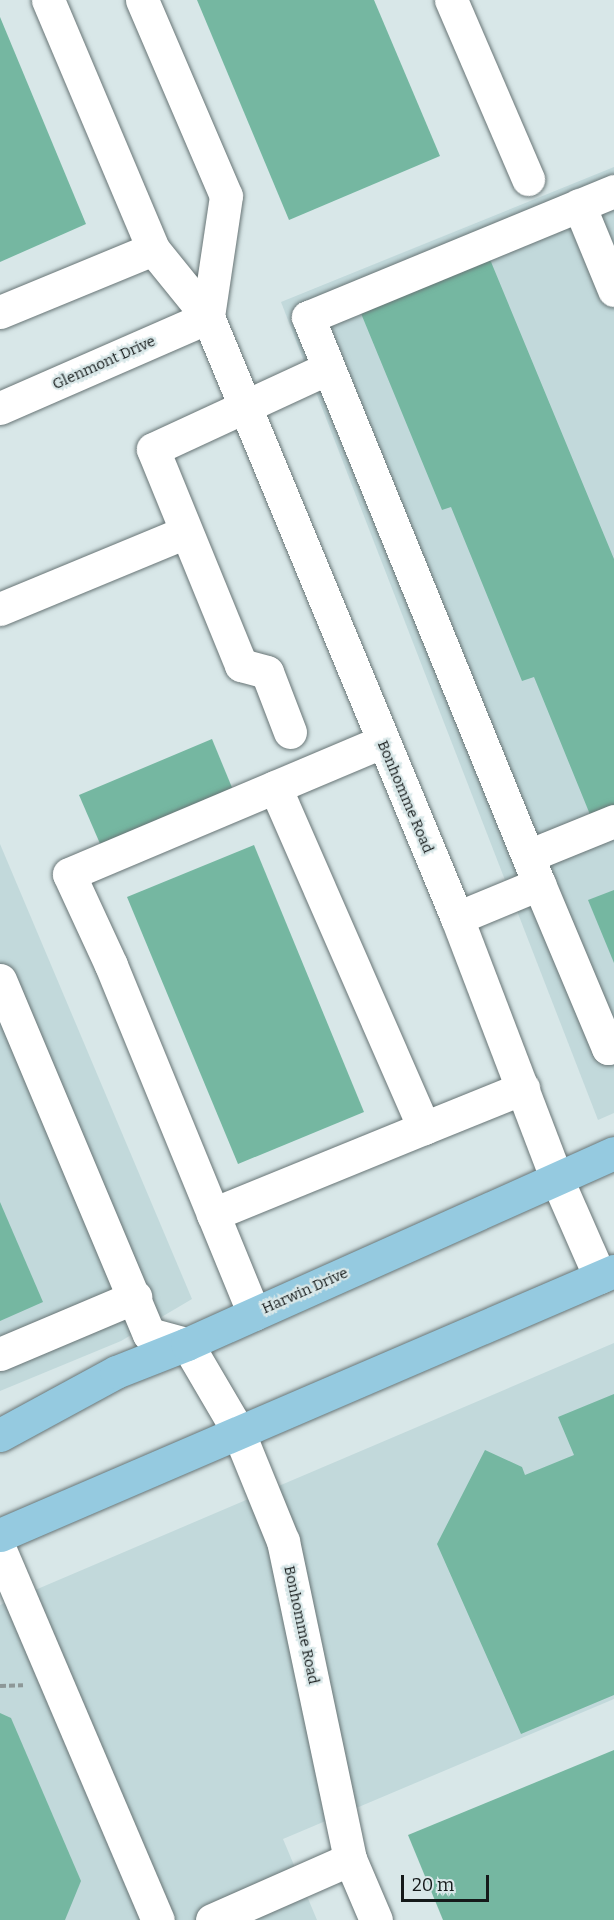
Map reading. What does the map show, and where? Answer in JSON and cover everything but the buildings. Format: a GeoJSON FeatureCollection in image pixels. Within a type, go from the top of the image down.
{"type":"FeatureCollection","features":[{"type":"Feature","properties":{"kind":"main road","name":"Harwin Drive"},"geometry":{"type":"LineString","coordinates":[[0,1436],[116,1372],[187,1344],[614,1153]]}},
{"type":"Feature","properties":{"kind":"main road"},"geometry":{"type":"LineString","coordinates":[[0,1535],[607,1274]]}},
{"type":"Feature","properties":{"kind":"street","name":"Bonhomme Road"},"geometry":{"type":"LineString","coordinates":[[48,0],[153,249],[208,317],[247,407],[382,742],[457,918],[556,1177],[607,1274]]}},
{"type":"Feature","properties":{"kind":"street"},"geometry":{"type":"LineString","coordinates":[[142,0],[226,196],[208,317]]}},
{"type":"Feature","properties":{"kind":"street"},"geometry":{"type":"LineString","coordinates":[[451,0],[528,179]]}},
{"type":"Feature","properties":{"kind":"street"},"geometry":{"type":"LineString","coordinates":[[614,191],[308,317],[608,1048],[614,1046]]}},
{"type":"Feature","properties":{"kind":"street"},"geometry":{"type":"LineString","coordinates":[[579,205],[614,290]]}},
{"type":"Feature","properties":{"kind":"street"},"geometry":{"type":"LineString","coordinates":[[0,312],[153,249]]}},
{"type":"Feature","properties":{"kind":"street","name":"Glenmont Drive"},"geometry":{"type":"LineString","coordinates":[[0,408],[208,317]]}},
{"type":"Feature","properties":{"kind":"street"},"geometry":{"type":"LineString","coordinates":[[290,732],[267,672],[241,665],[153,449],[328,368]]}},
{"type":"Feature","properties":{"kind":"street"},"geometry":{"type":"LineString","coordinates":[[0,609],[186,532]]}},
{"type":"Feature","properties":{"kind":"street"},"geometry":{"type":"LineString","coordinates":[[254,1314],[111,965],[69,874],[382,742]]}},
{"type":"Feature","properties":{"kind":"street"},"geometry":{"type":"LineString","coordinates":[[275,787],[424,1128]]}},
{"type":"Feature","properties":{"kind":"street"},"geometry":{"type":"LineString","coordinates":[[457,918],[614,821]]}},
{"type":"Feature","properties":{"kind":"street"},"geometry":{"type":"LineString","coordinates":[[0,980],[149,1334],[187,1344]]}},
{"type":"Feature","properties":{"kind":"street"},"geometry":{"type":"LineString","coordinates":[[213,1214],[523,1088]]}},
{"type":"Feature","properties":{"kind":"street"},"geometry":{"type":"LineString","coordinates":[[0,1354],[135,1297]]}},
{"type":"Feature","properties":{"kind":"street","name":"Bonhomme Road"},"geometry":{"type":"LineString","coordinates":[[187,1344],[238,1431],[283,1541],[350,1859],[376,1920]]}},
{"type":"Feature","properties":{"kind":"street"},"geometry":{"type":"LineString","coordinates":[[0,1550],[158,1920]]}},
{"type":"Feature","properties":{"kind":"street"},"geometry":{"type":"LineString","coordinates":[[212,1920],[350,1859]]}},
{"type":"Feature","properties":{"kind":"shaded area"},"geometry":{"type":"Polygon","coordinates":[[[614,167],[614,1113],[598,1120],[281,302],[614,167]]]}},
{"type":"Feature","properties":{"kind":"shaded area"},"geometry":{"type":"Polygon","coordinates":[[[0,844],[192,1299],[121,1341],[0,1391],[0,844]]]}},
{"type":"Feature","properties":{"kind":"shaded area"},"geometry":{"type":"Polygon","coordinates":[[[614,1343],[614,1699],[283,1839],[317,1920],[0,1920],[0,1605],[614,1343]]]}}]}
